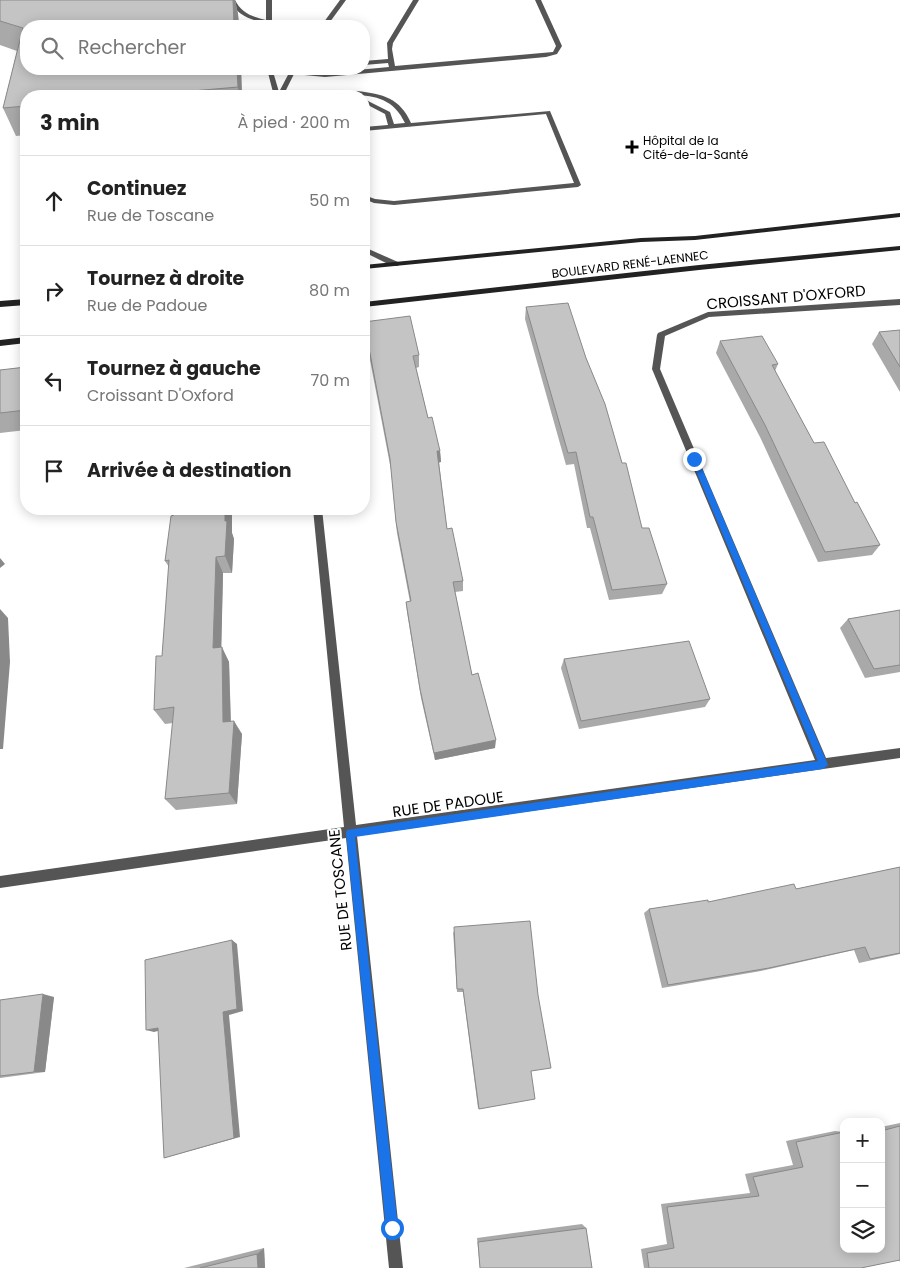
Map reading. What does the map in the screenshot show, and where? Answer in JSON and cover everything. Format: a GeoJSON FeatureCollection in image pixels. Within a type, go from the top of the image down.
{"type":"FeatureCollection","features":[{"type":"Feature","properties":{"kind":"street"},"geometry":{"type":"LineString","coordinates":[[232,0],[233,6],[240,13],[256,20]]}},
{"type":"Feature","properties":{"kind":"street"},"geometry":{"type":"LineString","coordinates":[[269,0],[269,20]]}},
{"type":"Feature","properties":{"kind":"street"},"geometry":{"type":"LineString","coordinates":[[328,20],[343,0]]}},
{"type":"Feature","properties":{"kind":"street"},"geometry":{"type":"LineString","coordinates":[[392,68],[390,43],[416,0]]}},
{"type":"Feature","properties":{"kind":"street"},"geometry":{"type":"LineString","coordinates":[[370,70],[546,55],[555,52],[559,46],[538,0]]}},
{"type":"Feature","properties":{"kind":"street"},"geometry":{"type":"LineString","coordinates":[[370,62],[391,60]]}},
{"type":"Feature","properties":{"kind":"street"},"geometry":{"type":"LineString","coordinates":[[271,75],[277,90]]}},
{"type":"Feature","properties":{"kind":"street"},"geometry":{"type":"LineString","coordinates":[[282,90],[290,75]]}},
{"type":"Feature","properties":{"kind":"street"},"geometry":{"type":"LineString","coordinates":[[370,94],[394,104],[405,114],[409,125]]}},
{"type":"Feature","properties":{"kind":"street"},"geometry":{"type":"LineString","coordinates":[[370,104],[388,113],[392,126]]}},
{"type":"Feature","properties":{"kind":"street"},"geometry":{"type":"LineString","coordinates":[[370,128],[548,112],[578,185],[394,203],[370,199]]}},
{"type":"Feature","properties":{"kind":"street","name":"BOULEVARD RENÉ-LAENNEC"},"geometry":{"type":"LineString","coordinates":[[370,266],[641,240],[695,238],[900,215]]}},
{"type":"Feature","properties":{"kind":"street","name":"BOULEVARD RENÉ-LAENNEC"},"geometry":{"type":"LineString","coordinates":[[370,304],[656,274],[708,265],[900,248]]}},
{"type":"Feature","properties":{"kind":"street"},"geometry":{"type":"LineString","coordinates":[[370,252],[395,264]]}},
{"type":"Feature","properties":{"kind":"street"},"geometry":{"type":"LineString","coordinates":[[0,304],[20,302]]}},
{"type":"Feature","properties":{"kind":"street","name":"CROISSANT D'OXFORD"},"geometry":{"type":"LineString","coordinates":[[823,765],[656,369],[661,335],[708,315],[900,302]]}},
{"type":"Feature","properties":{"kind":"street"},"geometry":{"type":"LineString","coordinates":[[0,343],[20,341]]}},
{"type":"Feature","properties":{"kind":"street","name":"RUE DE TOSCANE"},"geometry":{"type":"LineString","coordinates":[[318,515],[396,1268]]}},
{"type":"Feature","properties":{"kind":"street","name":"RUE DE PADOUE"},"geometry":{"type":"LineString","coordinates":[[0,882],[900,753]]}},
{"type":"Feature","properties":{"kind":"building"},"geometry":{"type":"Polygon","coordinates":[[[0,0],[233,0],[234,20],[20,20],[20,27],[0,21],[0,0]]]}},
{"type":"Feature","properties":{"kind":"building"},"geometry":{"type":"Polygon","coordinates":[[[20,40],[20,75],[237,75],[238,87],[204,90],[20,90],[20,107],[3,108],[20,40]]]}},
{"type":"Feature","properties":{"kind":"building"},"geometry":{"type":"Polygon","coordinates":[[[568,303],[586,358],[605,404],[622,463],[626,463],[642,528],[649,528],[667,584],[612,590],[593,517],[590,517],[576,452],[568,453],[526,307],[568,303]]]}},
{"type":"Feature","properties":{"kind":"building"},"geometry":{"type":"Polygon","coordinates":[[[410,316],[419,355],[413,356],[428,418],[432,417],[440,451],[437,451],[447,529],[452,528],[463,581],[453,582],[472,675],[478,673],[496,740],[434,753],[420,689],[406,602],[411,601],[396,522],[390,459],[370,354],[370,321],[410,316]]]}},
{"type":"Feature","properties":{"kind":"building"},"geometry":{"type":"Polygon","coordinates":[[[900,330],[900,367],[879,332],[900,330]]]}},
{"type":"Feature","properties":{"kind":"building"},"geometry":{"type":"Polygon","coordinates":[[[762,336],[778,364],[772,365],[814,443],[824,442],[855,503],[857,502],[880,545],[825,552],[765,425],[720,341],[762,336]]]}},
{"type":"Feature","properties":{"kind":"building"},"geometry":{"type":"Polygon","coordinates":[[[20,368],[20,411],[0,413],[0,370],[20,368]]]}},
{"type":"Feature","properties":{"kind":"building"},"geometry":{"type":"Polygon","coordinates":[[[225,515],[225,521],[227,521],[225,556],[216,557],[213,648],[222,647],[223,722],[234,721],[229,793],[165,799],[174,707],[154,710],[156,656],[162,656],[169,560],[165,561],[171,516],[225,515]]]}},
{"type":"Feature","properties":{"kind":"building"},"geometry":{"type":"Polygon","coordinates":[[[900,610],[900,665],[874,669],[848,619],[900,610]]]}},
{"type":"Feature","properties":{"kind":"building"},"geometry":{"type":"Polygon","coordinates":[[[689,641],[710,699],[581,721],[564,659],[689,641]]]}},
{"type":"Feature","properties":{"kind":"building"},"geometry":{"type":"Polygon","coordinates":[[[900,867],[900,953],[870,959],[865,947],[769,968],[668,985],[649,909],[708,900],[708,902],[794,884],[796,889],[900,867]]]}},
{"type":"Feature","properties":{"kind":"building"},"geometry":{"type":"Polygon","coordinates":[[[530,921],[538,995],[551,1068],[531,1071],[535,1099],[479,1109],[463,989],[457,989],[454,927],[530,921]]]}},
{"type":"Feature","properties":{"kind":"building"},"geometry":{"type":"Polygon","coordinates":[[[232,940],[237,1009],[223,1012],[234,1138],[164,1158],[158,1028],[146,1030],[145,960],[232,940]]]}},
{"type":"Feature","properties":{"kind":"building"},"geometry":{"type":"Polygon","coordinates":[[[43,994],[34,1072],[0,1076],[0,1000],[43,994]]]}},
{"type":"Feature","properties":{"kind":"building"},"geometry":{"type":"Polygon","coordinates":[[[900,1126],[900,1260],[861,1268],[649,1268],[647,1253],[674,1248],[667,1207],[759,1196],[753,1177],[803,1167],[796,1142],[840,1133],[840,1253],[885,1253],[885,1130],[900,1126]]]}},
{"type":"Feature","properties":{"kind":"building"},"geometry":{"type":"Polygon","coordinates":[[[586,1228],[592,1268],[480,1268],[478,1242],[586,1228]]]}},
{"type":"Feature","properties":{"kind":"building"},"geometry":{"type":"Polygon","coordinates":[[[257,1254],[258,1268],[200,1268],[257,1254]]]}},
{"type":"Feature","properties":{"kind":"place","name":"Hôpital de la Cité-de-la-Santé"},"geometry":{"type":"Point","coordinates":[632,147]}},
{"type":"Feature","properties":{"kind":"route"},"geometry":{"type":"LineString","coordinates":[[392,1228],[350,833],[823,765],[694,459]]}}]}
